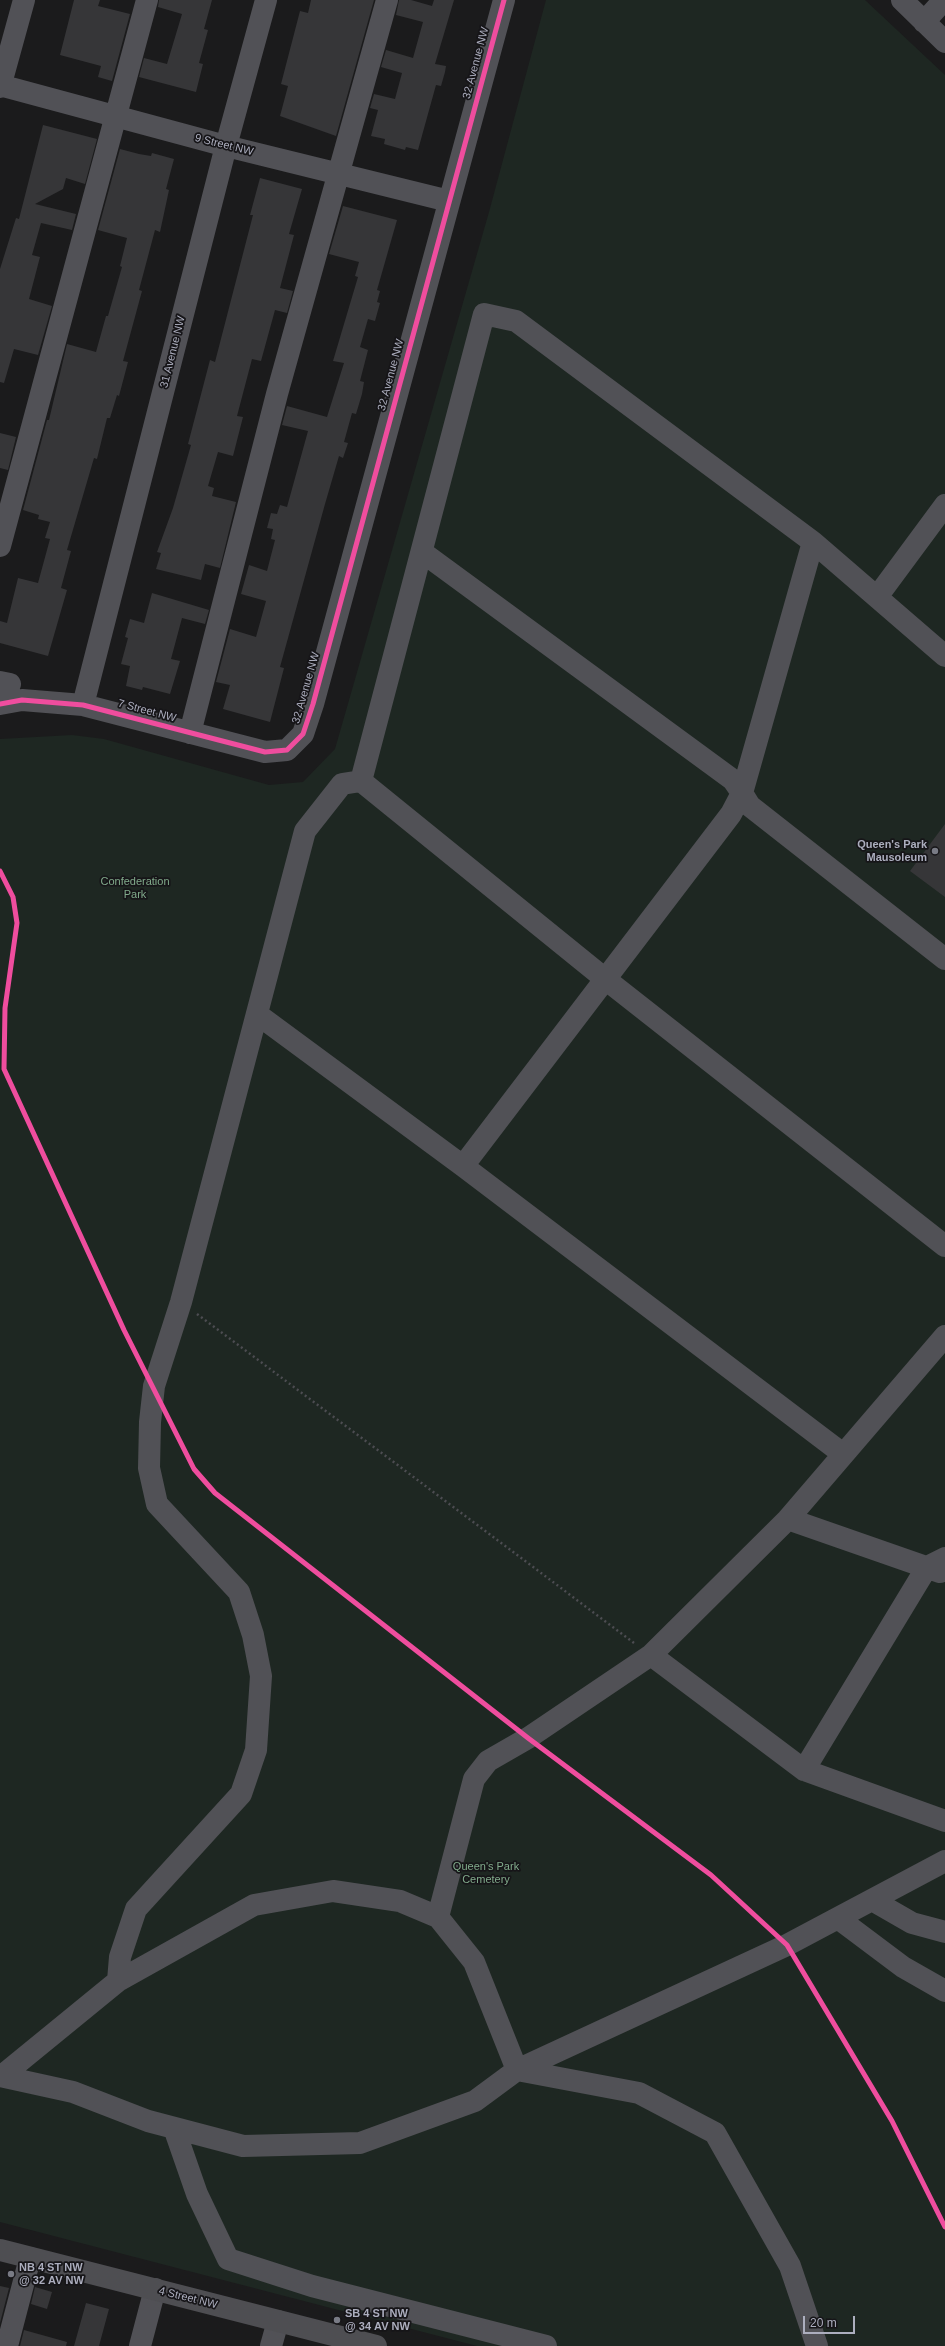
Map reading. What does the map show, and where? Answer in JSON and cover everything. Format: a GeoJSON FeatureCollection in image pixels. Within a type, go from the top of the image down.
{"type":"FeatureCollection","features":[{"type":"Feature","properties":{"kind":"main road","name":"4 Street NW"},"geometry":{"type":"LineString","coordinates":[[0,2250],[376,2346]]}},
{"type":"Feature","properties":{"kind":"street"},"geometry":{"type":"LineString","coordinates":[[0,85],[24,0]]}},
{"type":"Feature","properties":{"kind":"street"},"geometry":{"type":"LineString","coordinates":[[0,546],[146,0]]}},
{"type":"Feature","properties":{"kind":"street","name":"31 Avenue NW"},"geometry":{"type":"LineString","coordinates":[[83,705],[226,146],[266,0]]}},
{"type":"Feature","properties":{"kind":"street"},"geometry":{"type":"LineString","coordinates":[[190,733],[277,394],[387,0]]}},
{"type":"Feature","properties":{"kind":"street","name":"32 Avenue NW"},"geometry":{"type":"LineString","coordinates":[[287,750],[303,734],[313,704],[504,0]]}},
{"type":"Feature","properties":{"kind":"street"},"geometry":{"type":"LineString","coordinates":[[902,0],[945,42]]}},
{"type":"Feature","properties":{"kind":"street"},"geometry":{"type":"LineString","coordinates":[[924,22],[944,0]]}},
{"type":"Feature","properties":{"kind":"street","name":"9 Street NW"},"geometry":{"type":"LineString","coordinates":[[0,85],[226,146],[449,201]]}},
{"type":"Feature","properties":{"kind":"street"},"geometry":{"type":"LineString","coordinates":[[360,781],[484,314],[516,321],[813,542],[945,656]]}},
{"type":"Feature","properties":{"kind":"street"},"geometry":{"type":"LineString","coordinates":[[877,597],[945,505]]}},
{"type":"Feature","properties":{"kind":"street"},"geometry":{"type":"LineString","coordinates":[[463,1166],[604,978],[731,814],[742,793],[813,542]]}},
{"type":"Feature","properties":{"kind":"street"},"geometry":{"type":"LineString","coordinates":[[422,552],[733,780],[750,806],[945,959]]}},
{"type":"Feature","properties":{"kind":"street","name":"7 Street NW"},"geometry":{"type":"LineString","coordinates":[[0,704],[22,700],[83,705],[265,752],[287,750]]}},
{"type":"Feature","properties":{"kind":"street"},"geometry":{"type":"LineString","coordinates":[[118,1981],[120,1957],[136,1909],[241,1794],[257,1743],[260,1676],[253,1635],[239,1592],[157,1504],[149,1468],[150,1422],[154,1386],[181,1302],[305,831],[342,784],[360,781],[604,978],[945,1246]]}},
{"type":"Feature","properties":{"kind":"street"},"geometry":{"type":"LineString","coordinates":[[257,1014],[463,1166],[844,1454]]}},
{"type":"Feature","properties":{"kind":"street"},"geometry":{"type":"LineString","coordinates":[[438,1917],[474,1778],[488,1761],[528,1738],[651,1655],[788,1519],[945,1336]]}},
{"type":"Feature","properties":{"kind":"street"},"geometry":{"type":"LineString","coordinates":[[788,1519],[939,1566],[804,1770]]}},
{"type":"Feature","properties":{"kind":"street"},"geometry":{"type":"LineString","coordinates":[[651,1655],[804,1770],[945,1821]]}},
{"type":"Feature","properties":{"kind":"street"},"geometry":{"type":"LineString","coordinates":[[2,2075],[73,2092],[148,2122],[243,2146],[360,2143],[475,2101],[517,2070],[788,1945],[945,1861]]}},
{"type":"Feature","properties":{"kind":"street"},"geometry":{"type":"LineString","coordinates":[[2,2075],[118,1981],[254,1905],[333,1891],[400,1901],[438,1917],[474,1962],[517,2070]]}},
{"type":"Feature","properties":{"kind":"street"},"geometry":{"type":"LineString","coordinates":[[872,1900],[912,1923],[945,1932]]}},
{"type":"Feature","properties":{"kind":"street"},"geometry":{"type":"LineString","coordinates":[[839,1919],[904,1967],[945,1991]]}},
{"type":"Feature","properties":{"kind":"street"},"geometry":{"type":"LineString","coordinates":[[517,2070],[639,2092],[715,2134],[790,2266],[817,2346]]}},
{"type":"Feature","properties":{"kind":"street"},"geometry":{"type":"LineString","coordinates":[[174,2128],[197,2194],[228,2258],[312,2286],[546,2346]]}},
{"type":"Feature","properties":{"kind":"street"},"geometry":{"type":"LineString","coordinates":[[7,2346],[30,2258]]}},
{"type":"Feature","properties":{"kind":"street"},"geometry":{"type":"LineString","coordinates":[[140,2346],[155,2289]]}},
{"type":"Feature","properties":{"kind":"street"},"geometry":{"type":"LineString","coordinates":[[271,2346],[278,2321]]}},
{"type":"Feature","properties":{"kind":"path"},"geometry":{"type":"LineString","coordinates":[[181,1302],[651,1655]]}},
{"type":"Feature","properties":{"kind":"green space","name":"Queen's Park Cemetery"},"geometry":{"type":"Polygon","coordinates":[[[546,0],[865,0],[945,75],[945,2346],[477,2346],[0,2222],[0,739],[72,735],[104,739],[269,785],[303,782],[335,749],[489,212],[546,0]]]}},
{"type":"Feature","properties":{"kind":"building"},"geometry":{"type":"Polygon","coordinates":[[[74,0],[100,0],[98,6],[130,14],[112,81],[98,77],[101,66],[60,55],[74,0]]]}},
{"type":"Feature","properties":{"kind":"building"},"geometry":{"type":"Polygon","coordinates":[[[159,0],[212,0],[204,29],[208,30],[199,63],[203,64],[196,92],[139,77],[144,58],[167,64],[182,14],[158,7],[159,0]]]}},
{"type":"Feature","properties":{"kind":"building"},"geometry":{"type":"Polygon","coordinates":[[[311,0],[374,0],[336,136],[280,116],[288,86],[281,84],[300,11],[308,13],[311,0]]]}},
{"type":"Feature","properties":{"kind":"building"},"geometry":{"type":"Polygon","coordinates":[[[399,0],[411,0],[432,6],[434,0],[454,0],[435,64],[446,66],[445,72],[441,86],[436,85],[418,150],[406,147],[405,150],[384,144],[385,139],[371,136],[378,110],[370,108],[374,94],[395,99],[402,73],[381,67],[386,50],[413,58],[423,22],[396,15],[399,0]]]}},
{"type":"Feature","properties":{"kind":"building"},"geometry":{"type":"Polygon","coordinates":[[[43,125],[97,139],[85,184],[66,178],[63,189],[35,204],[76,214],[72,230],[41,223],[32,255],[40,257],[29,299],[52,306],[38,355],[14,349],[4,383],[0,382],[0,269],[16,218],[19,219],[43,125]]]}},
{"type":"Feature","properties":{"kind":"building"},"geometry":{"type":"Polygon","coordinates":[[[120,149],[151,156],[152,153],[174,159],[166,189],[169,190],[160,232],[155,230],[139,290],[142,291],[123,361],[128,362],[119,396],[117,395],[110,418],[107,418],[97,459],[94,458],[67,550],[71,551],[61,588],[67,590],[48,656],[0,643],[0,621],[7,623],[18,578],[38,583],[50,539],[45,538],[50,522],[38,519],[39,515],[23,510],[47,420],[49,420],[67,344],[96,352],[122,267],[120,266],[127,238],[98,230],[120,149]]]}},
{"type":"Feature","properties":{"kind":"building"},"geometry":{"type":"Polygon","coordinates":[[[260,178],[302,189],[289,234],[294,235],[280,288],[293,291],[287,313],[275,310],[261,361],[252,359],[237,416],[243,417],[233,456],[218,452],[208,486],[214,488],[212,496],[236,502],[220,568],[205,564],[201,580],[156,569],[161,553],[157,552],[173,508],[191,445],[188,444],[210,360],[215,362],[253,215],[250,215],[260,178]]]}},
{"type":"Feature","properties":{"kind":"building"},"geometry":{"type":"Polygon","coordinates":[[[343,206],[397,220],[377,290],[380,291],[377,302],[380,303],[375,321],[368,319],[360,347],[368,350],[360,381],[364,382],[362,394],[356,414],[352,413],[344,442],[348,443],[343,458],[339,456],[325,504],[280,667],[284,668],[270,722],[223,709],[230,685],[216,682],[230,629],[256,637],[266,601],[241,594],[249,565],[267,571],[275,540],[271,539],[273,529],[267,528],[271,513],[277,514],[280,505],[287,507],[308,431],[282,425],[287,406],[327,417],[344,363],[333,361],[358,277],[355,276],[359,262],[329,254],[343,206]]]}},
{"type":"Feature","properties":{"kind":"building"},"geometry":{"type":"Polygon","coordinates":[[[0,433],[16,437],[8,470],[0,468],[0,433]]]}},
{"type":"Feature","properties":{"kind":"building"},"geometry":{"type":"Polygon","coordinates":[[[152,593],[209,610],[205,624],[182,618],[171,659],[180,661],[170,694],[143,687],[142,690],[126,686],[130,666],[121,664],[128,638],[125,637],[130,619],[144,623],[152,593]]]}},
{"type":"Feature","properties":{"kind":"building","name":"Queen's Park Mausoleum"},"geometry":{"type":"Polygon","coordinates":[[[945,824],[945,897],[910,871],[945,824]]]}},
{"type":"Feature","properties":{"kind":"building"},"geometry":{"type":"Polygon","coordinates":[[[0,2286],[9,2288],[0,2323],[0,2286]]]}},
{"type":"Feature","properties":{"kind":"building"},"geometry":{"type":"Polygon","coordinates":[[[35,2287],[52,2292],[47,2309],[31,2304],[35,2287]]]}},
{"type":"Feature","properties":{"kind":"building"},"geometry":{"type":"Polygon","coordinates":[[[86,2303],[109,2309],[99,2346],[74,2346],[86,2303]]]}},
{"type":"Feature","properties":{"kind":"building"},"geometry":{"type":"Polygon","coordinates":[[[24,2330],[67,2342],[66,2346],[20,2346],[24,2330]]]}},
{"type":"Feature","properties":{"kind":"cycle path"},"geometry":{"type":"LineString","coordinates":[[0,704],[22,700],[83,705],[265,752],[287,750],[303,734],[313,704],[504,0]]}},
{"type":"Feature","properties":{"kind":"cycle path"},"geometry":{"type":"LineString","coordinates":[[0,871],[13,897],[17,923],[5,1008],[4,1069],[124,1330],[194,1469],[215,1493],[528,1738],[711,1875],[787,1945],[892,2121],[945,2227]]}},
{"type":"Feature","properties":{"kind":"place","name":"Queen's Park Mausoleum"},"geometry":{"type":"Point","coordinates":[935,851]}},
{"type":"Feature","properties":{"kind":"place","name":"NB 4 ST NW @ 32 AV NW"},"geometry":{"type":"Point","coordinates":[11,2274]}},
{"type":"Feature","properties":{"kind":"place","name":"SB 4 ST NW @ 34 AV NW"},"geometry":{"type":"Point","coordinates":[337,2320]}},
{"type":"Feature","properties":{"kind":"park label","name":"Confederation Park"},"geometry":{"type":"Point","coordinates":[135,888]}}]}
